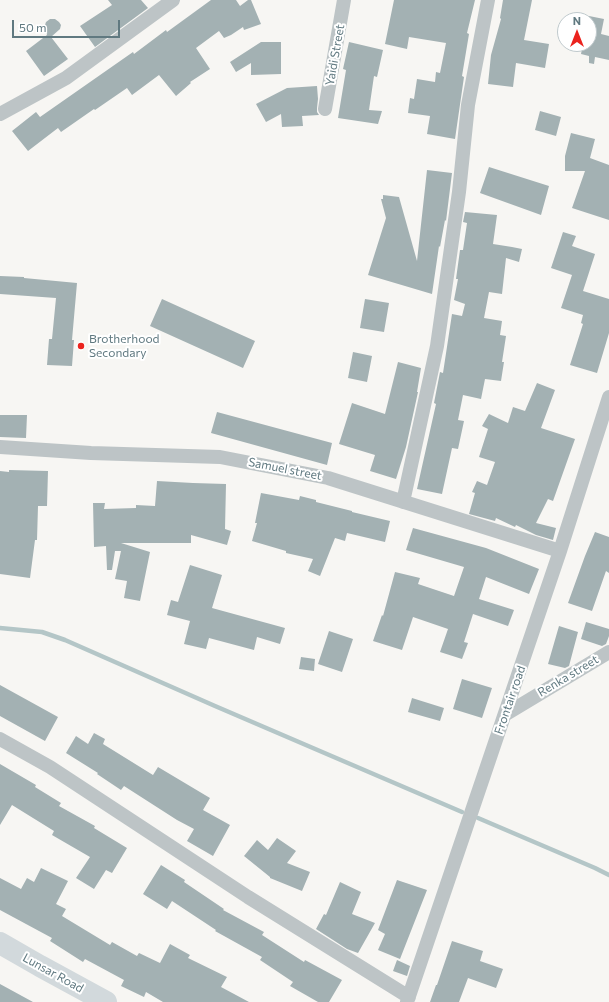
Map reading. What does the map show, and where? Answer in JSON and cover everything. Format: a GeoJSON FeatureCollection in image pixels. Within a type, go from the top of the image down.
{"type":"FeatureCollection","features":[{"type":"Feature","properties":{"kind":"main road","name":"Lunsar Road"},"geometry":{"type":"LineString","coordinates":[[0,943],[106,1002]]}},
{"type":"Feature","properties":{"kind":"street"},"geometry":{"type":"LineString","coordinates":[[0,114],[66,78],[173,0]]}},
{"type":"Feature","properties":{"kind":"street","name":"Yaidi Street"},"geometry":{"type":"LineString","coordinates":[[325,109],[344,0]]}},
{"type":"Feature","properties":{"kind":"street"},"geometry":{"type":"LineString","coordinates":[[403,502],[437,346],[459,192],[468,105],[488,0]]}},
{"type":"Feature","properties":{"kind":"street","name":"Frontair road"},"geometry":{"type":"LineString","coordinates":[[408,999],[506,714],[609,397]]}},
{"type":"Feature","properties":{"kind":"street","name":"Samuel street"},"geometry":{"type":"LineString","coordinates":[[0,447],[90,453],[220,457],[328,478],[560,551]]}},
{"type":"Feature","properties":{"kind":"street","name":"Renka street"},"geometry":{"type":"LineString","coordinates":[[506,714],[609,652]]}},
{"type":"Feature","properties":{"kind":"street"},"geometry":{"type":"LineString","coordinates":[[0,739],[50,767],[248,898],[408,999]]}},
{"type":"Feature","properties":{"kind":"building"},"geometry":{"type":"Polygon","coordinates":[[[108,0],[141,0],[148,8],[95,47],[80,26],[112,5],[108,0]]]}},
{"type":"Feature","properties":{"kind":"building"},"geometry":{"type":"Polygon","coordinates":[[[211,0],[236,0],[240,6],[248,0],[251,0],[261,24],[244,30],[243,27],[224,38],[219,31],[196,48],[210,69],[190,82],[191,83],[176,96],[159,75],[132,95],[127,88],[61,132],[58,128],[28,151],[12,131],[36,112],[40,117],[133,52],[134,54],[166,30],[167,32],[211,0]]]}},
{"type":"Feature","properties":{"kind":"building"},"geometry":{"type":"Polygon","coordinates":[[[394,0],[475,0],[467,33],[469,34],[462,76],[464,77],[455,139],[427,134],[430,116],[408,113],[410,98],[414,99],[417,79],[435,82],[436,72],[440,73],[446,43],[409,37],[407,49],[385,44],[394,0]]]}},
{"type":"Feature","properties":{"kind":"building"},"geometry":{"type":"Polygon","coordinates":[[[503,0],[532,0],[524,40],[549,44],[545,68],[516,63],[513,87],[488,84],[491,55],[501,19],[503,0]]]}},
{"type":"Feature","properties":{"kind":"building"},"geometry":{"type":"Polygon","coordinates":[[[597,18],[604,19],[601,34],[609,36],[609,60],[595,57],[594,64],[589,63],[589,56],[581,54],[581,52],[597,52],[597,18]]]}},
{"type":"Feature","properties":{"kind":"building"},"geometry":{"type":"Polygon","coordinates":[[[50,19],[55,19],[61,25],[60,29],[51,37],[68,59],[44,76],[26,51],[47,35],[45,25],[50,19]]]}},
{"type":"Feature","properties":{"kind":"building"},"geometry":{"type":"Polygon","coordinates":[[[261,42],[281,42],[281,74],[251,75],[251,63],[236,72],[230,62],[261,42]]]}},
{"type":"Feature","properties":{"kind":"building"},"geometry":{"type":"Polygon","coordinates":[[[349,42],[383,50],[377,77],[374,76],[369,110],[382,111],[378,124],[338,118],[346,70],[343,69],[349,42]]]}},
{"type":"Feature","properties":{"kind":"building"},"geometry":{"type":"Polygon","coordinates":[[[317,86],[317,112],[319,115],[302,116],[303,126],[282,127],[281,114],[266,122],[256,104],[287,88],[317,86]]]}},
{"type":"Feature","properties":{"kind":"building"},"geometry":{"type":"Polygon","coordinates":[[[540,111],[561,117],[556,136],[535,130],[540,111]]]}},
{"type":"Feature","properties":{"kind":"building"},"geometry":{"type":"Polygon","coordinates":[[[571,133],[595,139],[590,158],[609,165],[609,220],[572,208],[585,171],[565,171],[565,156],[571,133]]]}},
{"type":"Feature","properties":{"kind":"building"},"geometry":{"type":"Polygon","coordinates":[[[489,167],[549,186],[541,215],[480,193],[489,167]]]}},
{"type":"Feature","properties":{"kind":"building"},"geometry":{"type":"Polygon","coordinates":[[[427,170],[452,173],[446,221],[445,220],[440,247],[439,246],[432,294],[368,275],[386,218],[381,199],[383,199],[383,195],[399,197],[417,261],[427,170]]]}},
{"type":"Feature","properties":{"kind":"building"},"geometry":{"type":"Polygon","coordinates":[[[465,212],[497,215],[493,244],[522,249],[519,262],[506,258],[502,294],[489,292],[484,318],[502,321],[500,335],[506,336],[501,381],[485,379],[481,399],[463,395],[458,420],[464,421],[458,449],[452,448],[442,494],[417,489],[436,404],[434,403],[440,372],[443,373],[452,314],[462,316],[465,304],[454,300],[458,279],[456,279],[460,250],[463,250],[467,223],[463,222],[465,212]]]}},
{"type":"Feature","properties":{"kind":"building"},"geometry":{"type":"Polygon","coordinates":[[[563,232],[576,236],[572,246],[595,254],[583,291],[609,299],[609,333],[597,373],[570,365],[583,324],[581,323],[583,315],[561,308],[572,275],[551,268],[563,232]]]}},
{"type":"Feature","properties":{"kind":"building"},"geometry":{"type":"Polygon","coordinates":[[[0,276],[77,283],[72,340],[74,340],[72,366],[47,365],[49,339],[52,339],[56,298],[0,294],[0,276]]]}},
{"type":"Feature","properties":{"kind":"building"},"geometry":{"type":"Polygon","coordinates":[[[162,299],[255,341],[243,368],[150,326],[162,299]]]}},
{"type":"Feature","properties":{"kind":"building"},"geometry":{"type":"Polygon","coordinates":[[[365,299],[389,303],[384,332],[360,328],[365,299]]]}},
{"type":"Feature","properties":{"kind":"building"},"geometry":{"type":"Polygon","coordinates":[[[353,352],[372,356],[367,382],[348,378],[353,352]]]}},
{"type":"Feature","properties":{"kind":"building"},"geometry":{"type":"Polygon","coordinates":[[[398,362],[421,368],[418,392],[406,447],[396,479],[370,471],[375,455],[339,444],[352,403],[385,414],[398,362]]]}},
{"type":"Feature","properties":{"kind":"building"},"geometry":{"type":"Polygon","coordinates":[[[537,383],[555,390],[541,428],[575,439],[553,501],[548,499],[536,523],[556,528],[553,540],[536,535],[516,525],[515,527],[496,518],[495,521],[469,514],[475,493],[472,492],[477,481],[487,485],[495,462],[479,457],[488,429],[482,426],[489,414],[508,423],[513,407],[525,411],[537,383]]]}},
{"type":"Feature","properties":{"kind":"building"},"geometry":{"type":"Polygon","coordinates":[[[217,412],[332,443],[327,465],[211,433],[217,412]]]}},
{"type":"Feature","properties":{"kind":"building"},"geometry":{"type":"Polygon","coordinates":[[[0,415],[27,415],[26,438],[0,437],[0,415]]]}},
{"type":"Feature","properties":{"kind":"building"},"geometry":{"type":"Polygon","coordinates":[[[9,470],[48,471],[47,506],[38,506],[37,540],[35,540],[30,578],[0,574],[0,471],[9,472],[9,470]]]}},
{"type":"Feature","properties":{"kind":"building"},"geometry":{"type":"Polygon","coordinates":[[[157,481],[226,484],[225,529],[231,531],[227,545],[191,535],[191,543],[121,543],[150,552],[140,601],[124,598],[127,581],[115,579],[121,551],[115,551],[112,570],[107,570],[106,546],[94,547],[93,503],[105,503],[104,509],[136,508],[136,505],[155,506],[157,481]]]}},
{"type":"Feature","properties":{"kind":"building"},"geometry":{"type":"Polygon","coordinates":[[[261,493],[299,500],[300,496],[352,512],[390,521],[385,542],[347,533],[345,541],[335,538],[320,576],[308,571],[313,559],[286,553],[286,551],[252,541],[257,523],[255,523],[261,493]]]}},
{"type":"Feature","properties":{"kind":"building"},"geometry":{"type":"Polygon","coordinates":[[[413,528],[486,548],[539,569],[529,594],[486,577],[479,599],[514,610],[508,626],[473,614],[464,642],[468,643],[462,659],[440,652],[448,629],[413,617],[402,650],[373,641],[382,615],[383,616],[395,572],[420,578],[418,584],[454,596],[464,567],[406,550],[413,528]]]}},
{"type":"Feature","properties":{"kind":"building"},"geometry":{"type":"Polygon","coordinates":[[[595,532],[609,537],[609,573],[606,571],[592,611],[568,603],[595,532]]]}},
{"type":"Feature","properties":{"kind":"building"},"geometry":{"type":"Polygon","coordinates":[[[190,565],[222,575],[212,608],[285,628],[280,644],[257,637],[254,650],[209,638],[206,649],[184,644],[190,621],[167,615],[171,600],[178,602],[190,565]]]}},
{"type":"Feature","properties":{"kind":"building"},"geometry":{"type":"Polygon","coordinates":[[[586,622],[609,629],[609,636],[606,644],[602,646],[581,639],[586,622]]]}},
{"type":"Feature","properties":{"kind":"building"},"geometry":{"type":"Polygon","coordinates":[[[559,626],[578,632],[569,666],[565,668],[548,664],[559,626]]]}},
{"type":"Feature","properties":{"kind":"building"},"geometry":{"type":"Polygon","coordinates":[[[329,631],[353,639],[342,672],[318,664],[329,631]]]}},
{"type":"Feature","properties":{"kind":"building"},"geometry":{"type":"Polygon","coordinates":[[[301,657],[315,659],[314,671],[299,669],[301,657]]]}},
{"type":"Feature","properties":{"kind":"building"},"geometry":{"type":"Polygon","coordinates":[[[462,679],[492,688],[482,718],[453,709],[462,679]]]}},
{"type":"Feature","properties":{"kind":"building"},"geometry":{"type":"Polygon","coordinates":[[[0,685],[58,717],[45,741],[0,716],[0,685]]]}},
{"type":"Feature","properties":{"kind":"building"},"geometry":{"type":"Polygon","coordinates":[[[412,698],[444,708],[440,721],[408,712],[412,698]]]}},
{"type":"Feature","properties":{"kind":"building"},"geometry":{"type":"Polygon","coordinates":[[[94,733],[105,739],[103,744],[153,775],[158,767],[210,798],[203,810],[230,825],[213,856],[187,841],[194,829],[177,820],[124,786],[121,790],[97,774],[98,773],[66,753],[76,736],[88,744],[94,733]]]}},
{"type":"Feature","properties":{"kind":"building"},"geometry":{"type":"Polygon","coordinates":[[[0,764],[36,785],[35,787],[61,803],[59,806],[95,826],[94,828],[127,848],[112,873],[106,870],[94,889],[76,878],[90,857],[52,835],[54,831],[12,805],[0,825],[0,764]]]}},
{"type":"Feature","properties":{"kind":"building"},"geometry":{"type":"Polygon","coordinates":[[[277,838],[296,851],[287,863],[310,872],[302,891],[270,878],[244,856],[257,840],[268,850],[277,838]]]}},
{"type":"Feature","properties":{"kind":"building"},"geometry":{"type":"Polygon","coordinates":[[[161,865],[185,880],[184,882],[224,909],[223,910],[264,932],[262,935],[304,962],[305,960],[342,980],[329,1002],[318,1002],[290,986],[293,982],[260,960],[262,957],[215,931],[216,930],[172,901],[167,909],[143,894],[161,865]]]}},
{"type":"Feature","properties":{"kind":"building"},"geometry":{"type":"Polygon","coordinates":[[[41,868],[68,881],[56,904],[66,909],[62,916],[110,945],[112,942],[137,956],[139,953],[160,963],[170,944],[190,955],[188,958],[227,977],[221,987],[249,1002],[163,1002],[146,992],[144,997],[121,986],[124,980],[85,959],[83,962],[50,941],[52,938],[0,910],[0,878],[21,889],[27,878],[34,882],[41,868]]]}},
{"type":"Feature","properties":{"kind":"building"},"geometry":{"type":"Polygon","coordinates":[[[397,880],[427,890],[400,959],[378,950],[385,934],[378,930],[397,880]]]}},
{"type":"Feature","properties":{"kind":"building"},"geometry":{"type":"Polygon","coordinates":[[[340,882],[361,892],[352,914],[375,923],[358,953],[347,949],[316,929],[324,914],[326,915],[340,882]]]}},
{"type":"Feature","properties":{"kind":"building"},"geometry":{"type":"Polygon","coordinates":[[[452,941],[483,951],[480,961],[503,969],[496,988],[468,978],[459,1002],[430,1002],[437,985],[452,941]]]}},
{"type":"Feature","properties":{"kind":"building"},"geometry":{"type":"Polygon","coordinates":[[[397,960],[410,966],[407,976],[393,971],[397,960]]]}},
{"type":"Feature","properties":{"kind":"building"},"geometry":{"type":"Polygon","coordinates":[[[0,984],[33,1002],[0,1002],[0,984]]]}},
{"type":"Feature","properties":{"kind":"waterway"},"geometry":{"type":"LineString","coordinates":[[0,628],[42,632],[65,640],[462,812]]}},
{"type":"Feature","properties":{"kind":"waterway"},"geometry":{"type":"LineString","coordinates":[[478,818],[609,875]]}},
{"type":"Feature","properties":{"kind":"place","name":"Brotherhood Secondary"},"geometry":{"type":"Point","coordinates":[81,346]}}]}
